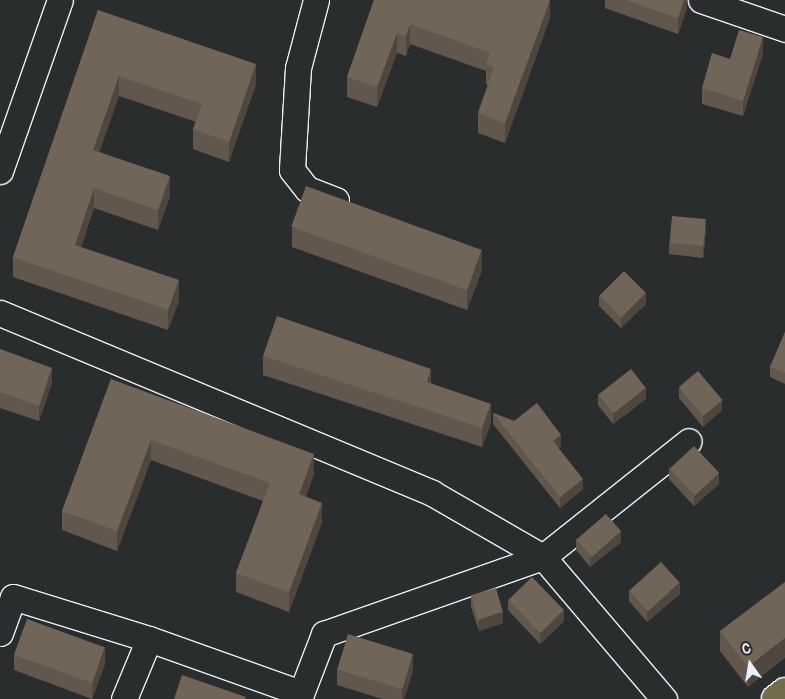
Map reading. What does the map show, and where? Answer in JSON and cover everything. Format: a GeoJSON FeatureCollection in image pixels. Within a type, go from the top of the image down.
{"type":"FeatureCollection","features":[{"type":"Feature","properties":{"kind":"highway"},"geometry":{"type":"LineString","coordinates":[[776,699],[785,692]]}},
{"type":"Feature","properties":{"kind":"street"},"geometry":{"type":"LineString","coordinates":[[0,171],[9,110],[60,0]]}},
{"type":"Feature","properties":{"kind":"street"},"geometry":{"type":"LineString","coordinates":[[316,0],[298,68],[292,170],[307,189],[363,210]]}},
{"type":"Feature","properties":{"kind":"street"},"geometry":{"type":"LineString","coordinates":[[701,0],[785,29]]}},
{"type":"Feature","properties":{"kind":"street"},"geometry":{"type":"LineString","coordinates":[[0,313],[432,494],[543,557],[664,699]]}},
{"type":"Feature","properties":{"kind":"street"},"geometry":{"type":"LineString","coordinates":[[0,633],[13,597],[149,639],[300,696],[324,634],[543,557],[689,442]]}},
{"type":"Feature","properties":{"kind":"street"},"geometry":{"type":"LineString","coordinates":[[124,699],[149,639]]}},
{"type":"Feature","properties":{"kind":"building"},"geometry":{"type":"Polygon","coordinates":[[[374,0],[550,0],[505,123],[478,113],[494,67],[486,64],[490,53],[410,24],[406,36],[397,33],[377,87],[347,77],[374,0]]]}},
{"type":"Feature","properties":{"kind":"building"},"geometry":{"type":"Polygon","coordinates":[[[626,0],[684,0],[678,18],[626,0]]]}},
{"type":"Feature","properties":{"kind":"building"},"geometry":{"type":"Polygon","coordinates":[[[98,10],[256,64],[229,142],[193,129],[202,104],[119,76],[93,150],[170,176],[158,210],[94,188],[75,245],[179,280],[168,310],[13,257],[98,10]]]}},
{"type":"Feature","properties":{"kind":"building"},"geometry":{"type":"Polygon","coordinates":[[[739,30],[763,37],[743,101],[702,88],[712,53],[730,59],[739,30]]]}},
{"type":"Feature","properties":{"kind":"building"},"geometry":{"type":"Polygon","coordinates":[[[306,186],[482,250],[467,290],[291,226],[306,186]]]}},
{"type":"Feature","properties":{"kind":"building"},"geometry":{"type":"Polygon","coordinates":[[[672,216],[706,219],[704,246],[670,243],[672,216]]]}},
{"type":"Feature","properties":{"kind":"building"},"geometry":{"type":"Polygon","coordinates":[[[624,271],[646,293],[621,318],[599,296],[624,271]]]}},
{"type":"Feature","properties":{"kind":"building"},"geometry":{"type":"Polygon","coordinates":[[[277,316],[431,369],[427,382],[491,404],[482,428],[263,356],[277,316]]]}},
{"type":"Feature","properties":{"kind":"building"},"geometry":{"type":"Polygon","coordinates":[[[785,332],[785,373],[770,367],[785,332]]]}},
{"type":"Feature","properties":{"kind":"building"},"geometry":{"type":"Polygon","coordinates":[[[0,349],[52,368],[39,406],[0,392],[0,349]]]}},
{"type":"Feature","properties":{"kind":"building"},"geometry":{"type":"Polygon","coordinates":[[[631,369],[646,388],[613,413],[599,394],[631,369]]]}},
{"type":"Feature","properties":{"kind":"building"},"geometry":{"type":"Polygon","coordinates":[[[698,371],[722,400],[703,416],[679,387],[698,371]]]}},
{"type":"Feature","properties":{"kind":"building"},"geometry":{"type":"Polygon","coordinates":[[[111,379],[314,454],[299,494],[322,503],[289,592],[236,573],[270,483],[151,440],[117,531],[62,511],[111,379]]]}},
{"type":"Feature","properties":{"kind":"building"},"geometry":{"type":"Polygon","coordinates":[[[537,403],[561,435],[553,441],[583,479],[560,497],[493,413],[514,421],[537,403]]]}},
{"type":"Feature","properties":{"kind":"building"},"geometry":{"type":"Polygon","coordinates":[[[694,446],[719,473],[695,496],[670,469],[694,446]]]}},
{"type":"Feature","properties":{"kind":"building"},"geometry":{"type":"Polygon","coordinates":[[[606,514],[621,531],[592,557],[577,540],[606,514]]]}},
{"type":"Feature","properties":{"kind":"building"},"geometry":{"type":"Polygon","coordinates":[[[661,562],[680,583],[648,612],[629,591],[661,562]]]}},
{"type":"Feature","properties":{"kind":"building"},"geometry":{"type":"Polygon","coordinates":[[[532,577],[564,610],[540,633],[508,600],[532,577]]]}},
{"type":"Feature","properties":{"kind":"building"},"geometry":{"type":"Polygon","coordinates":[[[785,582],[785,638],[748,667],[720,631],[785,582]]]}},
{"type":"Feature","properties":{"kind":"building"},"geometry":{"type":"Polygon","coordinates":[[[496,588],[503,612],[478,619],[471,595],[496,588]]]}},
{"type":"Feature","properties":{"kind":"building"},"geometry":{"type":"Polygon","coordinates":[[[27,619],[105,647],[92,683],[14,655],[27,619]]]}},
{"type":"Feature","properties":{"kind":"building"},"geometry":{"type":"Polygon","coordinates":[[[348,634],[413,654],[402,689],[337,669],[348,634]]]}},
{"type":"Feature","properties":{"kind":"building"},"geometry":{"type":"Polygon","coordinates":[[[182,675],[246,697],[245,699],[174,699],[182,675]]]}}]}
